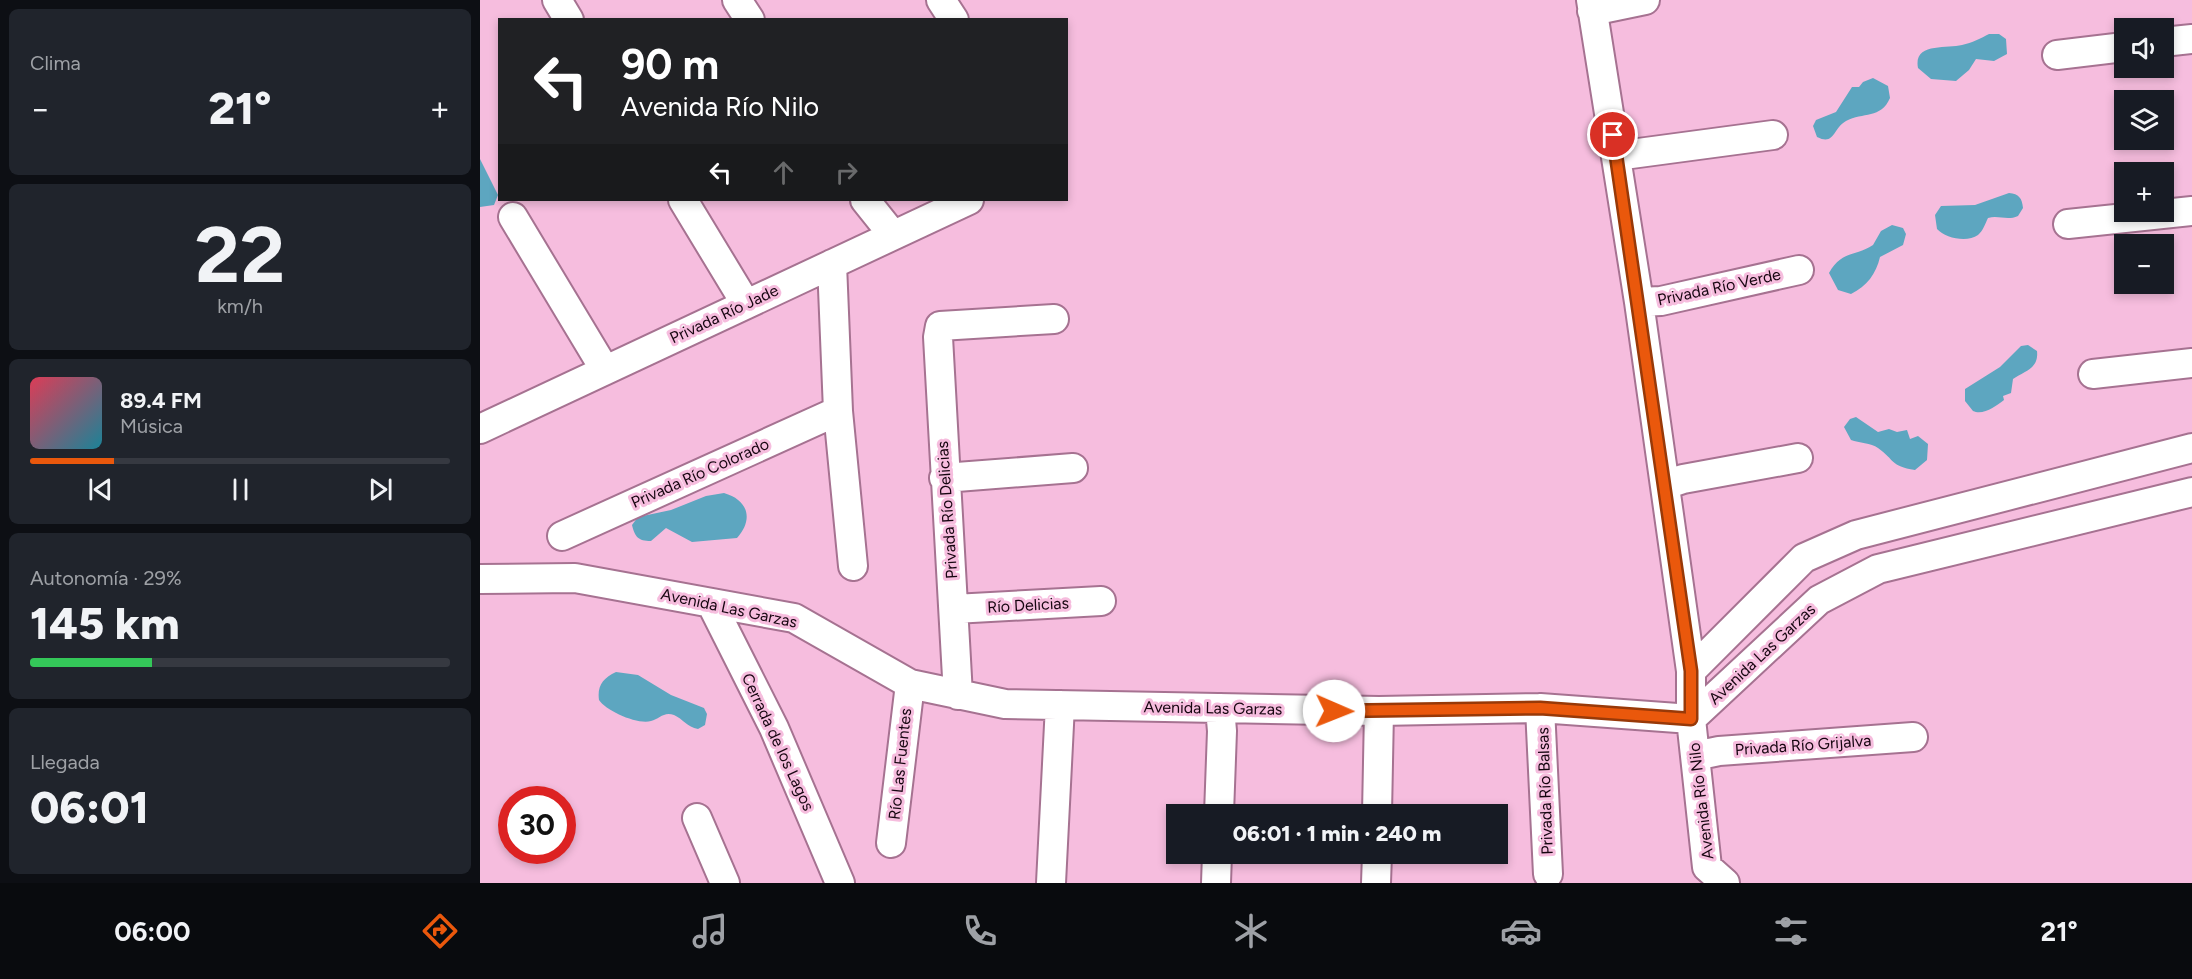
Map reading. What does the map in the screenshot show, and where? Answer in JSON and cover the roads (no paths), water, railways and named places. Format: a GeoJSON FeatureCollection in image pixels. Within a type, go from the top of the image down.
{"type":"FeatureCollection","features":[{"type":"Feature","properties":{"kind":"street"},"geometry":{"type":"LineString","coordinates":[[557,0],[568,18]]}},
{"type":"Feature","properties":{"kind":"street"},"geometry":{"type":"LineString","coordinates":[[738,0],[749,18]]}},
{"type":"Feature","properties":{"kind":"street"},"geometry":{"type":"LineString","coordinates":[[941,0],[953,18]]}},
{"type":"Feature","properties":{"kind":"street"},"geometry":{"type":"LineString","coordinates":[[1592,5],[1645,0]]}},
{"type":"Feature","properties":{"kind":"street","name":"Avenida Río Nilo"},"geometry":{"type":"LineString","coordinates":[[1592,5],[1639,302],[1691,671],[1691,719],[1707,867],[1725,883]]}},
{"type":"Feature","properties":{"kind":"street"},"geometry":{"type":"LineString","coordinates":[[2174,41],[2192,39]]}},
{"type":"Feature","properties":{"kind":"street"},"geometry":{"type":"LineString","coordinates":[[2057,55],[2114,48]]}},
{"type":"Feature","properties":{"kind":"street"},"geometry":{"type":"LineString","coordinates":[[1616,156],[1773,135]]}},
{"type":"Feature","properties":{"kind":"street"},"geometry":{"type":"LineString","coordinates":[[684,201],[746,304]]}},
{"type":"Feature","properties":{"kind":"street"},"geometry":{"type":"LineString","coordinates":[[866,201],[893,235]]}},
{"type":"Feature","properties":{"kind":"street","name":"Privada Río Jade"},"geometry":{"type":"LineString","coordinates":[[480,429],[967,201]]}},
{"type":"Feature","properties":{"kind":"street"},"geometry":{"type":"LineString","coordinates":[[2068,224],[2192,211]]}},
{"type":"Feature","properties":{"kind":"street"},"geometry":{"type":"LineString","coordinates":[[513,217],[605,370]]}},
{"type":"Feature","properties":{"kind":"street"},"geometry":{"type":"LineString","coordinates":[[832,264],[838,411],[853,566]]}},
{"type":"Feature","properties":{"kind":"street","name":"Privada Río Verde"},"geometry":{"type":"LineString","coordinates":[[1639,302],[1661,301],[1799,270]]}},
{"type":"Feature","properties":{"kind":"street","name":"Privada Río Delicias"},"geometry":{"type":"LineString","coordinates":[[958,695],[944,478],[938,337],[940,326],[1054,319]]}},
{"type":"Feature","properties":{"kind":"street"},"geometry":{"type":"LineString","coordinates":[[2093,374],[2192,363]]}},
{"type":"Feature","properties":{"kind":"street","name":"Privada Río Colorado"},"geometry":{"type":"LineString","coordinates":[[562,536],[838,411]]}},
{"type":"Feature","properties":{"kind":"street"},"geometry":{"type":"LineString","coordinates":[[1691,671],[1804,558],[1856,535],[2192,448]]}},
{"type":"Feature","properties":{"kind":"street"},"geometry":{"type":"LineString","coordinates":[[1665,485],[1683,479],[1798,458]]}},
{"type":"Feature","properties":{"kind":"street"},"geometry":{"type":"LineString","coordinates":[[944,478],[1073,468]]}},
{"type":"Feature","properties":{"kind":"street","name":"Avenida Las Garzas"},"geometry":{"type":"LineString","coordinates":[[480,579],[575,578],[794,618],[909,684],[1005,704],[1379,711],[1540,708],[1691,719],[1820,600],[1878,569],[2192,492]]}},
{"type":"Feature","properties":{"kind":"street"},"geometry":{"type":"LineString","coordinates":[[1977,505],[1986,541]]}},
{"type":"Feature","properties":{"kind":"street","name":"Río Delicias"},"geometry":{"type":"LineString","coordinates":[[954,609],[1101,601]]}},
{"type":"Feature","properties":{"kind":"street","name":"Cerrada de los Lagos"},"geometry":{"type":"LineString","coordinates":[[711,603],[774,728],[840,883]]}},
{"type":"Feature","properties":{"kind":"street","name":"Río Las Fuentes"},"geometry":{"type":"LineString","coordinates":[[891,843],[909,684]]}},
{"type":"Feature","properties":{"kind":"street"},"geometry":{"type":"LineString","coordinates":[[1051,883],[1060,705]]}},
{"type":"Feature","properties":{"kind":"street"},"geometry":{"type":"LineString","coordinates":[[1219,804],[1222,731],[1220,708]]}},
{"type":"Feature","properties":{"kind":"street","name":"Privada Río Balsas"},"geometry":{"type":"LineString","coordinates":[[1540,708],[1548,874]]}},
{"type":"Feature","properties":{"kind":"street"},"geometry":{"type":"LineString","coordinates":[[1377,804],[1379,711]]}},
{"type":"Feature","properties":{"kind":"street","name":"Privada Río Grijalva"},"geometry":{"type":"LineString","coordinates":[[1695,756],[1719,751],[1913,737]]}},
{"type":"Feature","properties":{"kind":"street"},"geometry":{"type":"LineString","coordinates":[[697,818],[725,883]]}},
{"type":"Feature","properties":{"kind":"street"},"geometry":{"type":"LineString","coordinates":[[1216,883],[1217,864]]}},
{"type":"Feature","properties":{"kind":"street"},"geometry":{"type":"LineString","coordinates":[[1376,883],[1377,864]]}},
{"type":"Feature","properties":{"kind":"water"},"geometry":{"type":"Polygon","coordinates":[[[1989,34],[1999,34],[2006,39],[2007,54],[1994,61],[1976,59],[1969,70],[1956,81],[1931,79],[1918,68],[1918,60],[1926,50],[1966,44],[1989,34]]]}},
{"type":"Feature","properties":{"kind":"water"},"geometry":{"type":"Polygon","coordinates":[[[1873,78],[1888,86],[1890,98],[1886,105],[1877,112],[1846,121],[1831,138],[1817,137],[1813,126],[1816,120],[1836,112],[1852,87],[1859,87],[1863,82],[1873,78]]]}},
{"type":"Feature","properties":{"kind":"water"},"geometry":{"type":"Polygon","coordinates":[[[480,159],[498,195],[494,205],[480,207],[480,159]]]}},
{"type":"Feature","properties":{"kind":"water"},"geometry":{"type":"Polygon","coordinates":[[[2009,193],[2018,196],[2022,202],[2023,208],[2018,216],[1988,218],[1980,233],[1968,239],[1951,237],[1937,229],[1935,215],[1941,206],[1975,205],[2009,193]]]}},
{"type":"Feature","properties":{"kind":"water"},"geometry":{"type":"Polygon","coordinates":[[[1892,225],[1903,228],[1906,234],[1903,245],[1880,257],[1870,279],[1857,291],[1851,294],[1838,290],[1829,273],[1834,266],[1844,257],[1873,245],[1881,231],[1892,225]]]}},
{"type":"Feature","properties":{"kind":"water"},"geometry":{"type":"Polygon","coordinates":[[[2028,345],[2037,351],[2036,362],[2030,369],[2013,379],[2011,393],[2003,396],[2004,400],[1989,410],[1973,411],[1965,401],[1965,389],[2000,367],[2021,346],[2028,345]]]}},
{"type":"Feature","properties":{"kind":"water"},"geometry":{"type":"Polygon","coordinates":[[[1856,417],[1878,432],[1889,429],[1897,432],[1907,430],[1910,439],[1918,436],[1928,444],[1927,460],[1915,470],[1907,468],[1897,464],[1875,446],[1851,440],[1844,427],[1850,419],[1856,417]]]}},
{"type":"Feature","properties":{"kind":"water"},"geometry":{"type":"Polygon","coordinates":[[[724,493],[739,500],[746,511],[746,524],[737,538],[692,542],[666,528],[651,541],[647,541],[638,538],[634,533],[632,525],[638,517],[671,510],[706,496],[724,493]]]}},
{"type":"Feature","properties":{"kind":"water"},"geometry":{"type":"Polygon","coordinates":[[[616,672],[638,675],[671,695],[704,708],[707,714],[705,725],[698,729],[694,728],[670,714],[651,721],[638,721],[608,708],[599,700],[599,691],[604,680],[616,672]]]}}]}
